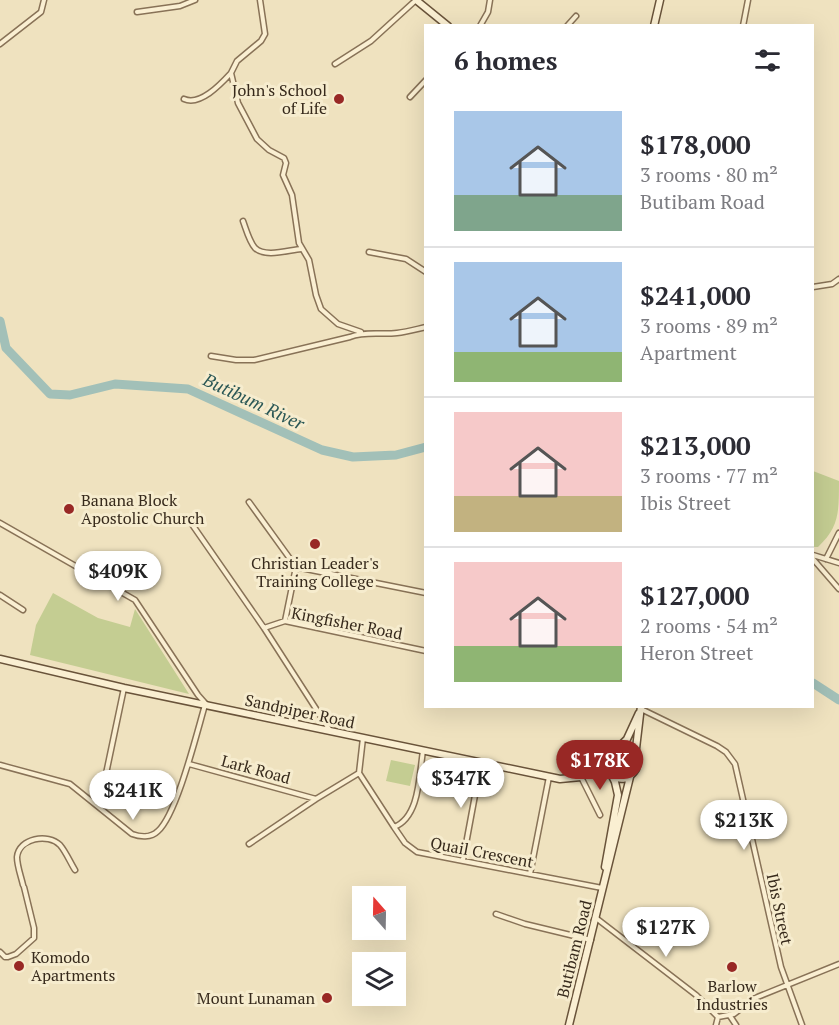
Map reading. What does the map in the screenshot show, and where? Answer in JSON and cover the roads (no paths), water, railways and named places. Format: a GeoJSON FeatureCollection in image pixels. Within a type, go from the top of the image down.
{"type":"FeatureCollection","features":[{"type":"Feature","properties":{"kind":"street"},"geometry":{"type":"LineString","coordinates":[[0,44],[41,12],[44,0]]}},
{"type":"Feature","properties":{"kind":"street"},"geometry":{"type":"LineString","coordinates":[[137,12],[180,6],[195,0]]}},
{"type":"Feature","properties":{"kind":"street"},"geometry":{"type":"LineString","coordinates":[[184,99],[190,102],[198,100],[222,83],[231,73],[237,61],[261,41],[265,34],[260,0]]}},
{"type":"Feature","properties":{"kind":"street"},"geometry":{"type":"LineString","coordinates":[[335,64],[371,41],[416,0],[446,24]]}},
{"type":"Feature","properties":{"kind":"street"},"geometry":{"type":"LineString","coordinates":[[481,24],[488,12],[490,0]]}},
{"type":"Feature","properties":{"kind":"street"},"geometry":{"type":"LineString","coordinates":[[654,24],[660,0]]}},
{"type":"Feature","properties":{"kind":"street"},"geometry":{"type":"LineString","coordinates":[[743,24],[748,0]]}},
{"type":"Feature","properties":{"kind":"street"},"geometry":{"type":"LineString","coordinates":[[569,24],[576,16]]}},
{"type":"Feature","properties":{"kind":"street"},"geometry":{"type":"LineString","coordinates":[[231,73],[238,103],[247,124],[257,139],[269,150],[284,158],[286,163],[283,175],[292,195],[299,243],[309,260],[321,309],[338,324],[371,335],[424,327]]}},
{"type":"Feature","properties":{"kind":"street"},"geometry":{"type":"LineString","coordinates":[[410,97],[424,82]]}},
{"type":"Feature","properties":{"kind":"street"},"geometry":{"type":"LineString","coordinates":[[243,221],[251,242],[260,251],[272,253],[302,249]]}},
{"type":"Feature","properties":{"kind":"street"},"geometry":{"type":"LineString","coordinates":[[369,252],[405,259],[424,271]]}},
{"type":"Feature","properties":{"kind":"street"},"geometry":{"type":"LineString","coordinates":[[814,287],[832,284],[839,279]]}},
{"type":"Feature","properties":{"kind":"street"},"geometry":{"type":"LineString","coordinates":[[211,356],[254,360],[350,337],[361,332]]}},
{"type":"Feature","properties":{"kind":"street"},"geometry":{"type":"LineString","coordinates":[[249,502],[296,567],[424,593]]}},
{"type":"Feature","properties":{"kind":"street"},"geometry":{"type":"LineString","coordinates":[[189,520],[264,628],[329,730]]}},
{"type":"Feature","properties":{"kind":"street"},"geometry":{"type":"LineString","coordinates":[[0,523],[135,600],[207,705],[189,764],[172,808],[155,834],[139,837],[132,834],[70,784],[0,765]]}},
{"type":"Feature","properties":{"kind":"street"},"geometry":{"type":"LineString","coordinates":[[826,559],[839,533]]}},
{"type":"Feature","properties":{"kind":"street"},"geometry":{"type":"LineString","coordinates":[[814,557],[839,563]]}},
{"type":"Feature","properties":{"kind":"street"},"geometry":{"type":"LineString","coordinates":[[814,558],[839,589]]}},
{"type":"Feature","properties":{"kind":"street"},"geometry":{"type":"LineString","coordinates":[[285,621],[296,567]]}},
{"type":"Feature","properties":{"kind":"street"},"geometry":{"type":"LineString","coordinates":[[0,595],[23,610]]}},
{"type":"Feature","properties":{"kind":"street","name":"Kingfisher Road"},"geometry":{"type":"LineString","coordinates":[[264,628],[285,621],[424,651]]}},
{"type":"Feature","properties":{"kind":"street","name":"Sandpiper Road"},"geometry":{"type":"LineString","coordinates":[[0,659],[124,688],[549,776],[566,779],[581,777]]}},
{"type":"Feature","properties":{"kind":"street"},"geometry":{"type":"LineString","coordinates":[[99,807],[124,688]]}},
{"type":"Feature","properties":{"kind":"street"},"geometry":{"type":"LineString","coordinates":[[600,815],[581,777],[612,755],[627,739],[640,710]]}},
{"type":"Feature","properties":{"kind":"street"},"geometry":{"type":"LineString","coordinates":[[593,770],[610,772],[620,779],[630,777],[636,769],[635,757],[640,710]]}},
{"type":"Feature","properties":{"kind":"street","name":"Ibis Street"},"geometry":{"type":"LineString","coordinates":[[640,710],[721,748],[735,764],[786,986],[802,1025]]}},
{"type":"Feature","properties":{"kind":"street"},"geometry":{"type":"LineString","coordinates":[[249,844],[359,773],[363,738]]}},
{"type":"Feature","properties":{"kind":"street"},"geometry":{"type":"LineString","coordinates":[[394,827],[404,822],[412,809],[423,750]]}},
{"type":"Feature","properties":{"kind":"street"},"geometry":{"type":"LineString","coordinates":[[612,755],[626,750],[635,757]]}},
{"type":"Feature","properties":{"kind":"street"},"geometry":{"type":"LineString","coordinates":[[610,772],[612,755]]}},
{"type":"Feature","properties":{"kind":"street"},"geometry":{"type":"LineString","coordinates":[[463,860],[481,762]]}},
{"type":"Feature","properties":{"kind":"street","name":"Lark Road"},"geometry":{"type":"LineString","coordinates":[[189,764],[316,799]]}},
{"type":"Feature","properties":{"kind":"street","name":"Butibam Road"},"geometry":{"type":"LineString","coordinates":[[604,879],[606,856],[617,803],[617,787],[610,772]]}},
{"type":"Feature","properties":{"kind":"street","name":"Quail Crescent"},"geometry":{"type":"LineString","coordinates":[[359,773],[394,827],[410,848],[417,852],[602,888]]}},
{"type":"Feature","properties":{"kind":"street"},"geometry":{"type":"LineString","coordinates":[[530,874],[549,776]]}},
{"type":"Feature","properties":{"kind":"street","name":"Butibam Road"},"geometry":{"type":"LineString","coordinates":[[569,1025],[630,777]]}},
{"type":"Feature","properties":{"kind":"street"},"geometry":{"type":"LineString","coordinates":[[0,952],[5,957],[11,957],[34,938],[34,928],[17,856],[22,846],[32,840],[42,839],[56,842],[75,870]]}},
{"type":"Feature","properties":{"kind":"street"},"geometry":{"type":"LineString","coordinates":[[496,914],[525,924],[591,940]]}},
{"type":"Feature","properties":{"kind":"street"},"geometry":{"type":"LineString","coordinates":[[596,918],[696,995],[718,1017],[730,1016],[754,998],[839,964]]}},
{"type":"Feature","properties":{"kind":"street"},"geometry":{"type":"LineString","coordinates":[[730,1016],[736,1025]]}},
{"type":"Feature","properties":{"kind":"street"},"geometry":{"type":"LineString","coordinates":[[716,1025],[718,1017]]}},
{"type":"Feature","properties":{"kind":"waterway","name":"Butibum River"},"geometry":{"type":"LineString","coordinates":[[0,321],[6,348],[50,394],[70,395],[115,384],[188,389],[322,450],[353,457],[396,455],[424,448]]}},
{"type":"Feature","properties":{"kind":"waterway","name":"Butibum River"},"geometry":{"type":"LineString","coordinates":[[814,684],[839,700]]}},
{"type":"Feature","properties":{"kind":"place","name":"John's School of Life"},"geometry":{"type":"Point","coordinates":[339,99]}},
{"type":"Feature","properties":{"kind":"place","name":"Banana Block Apostolic Church"},"geometry":{"type":"Point","coordinates":[69,509]}},
{"type":"Feature","properties":{"kind":"place","name":"Christian Leader's Training College"},"geometry":{"type":"Point","coordinates":[315,544]}},
{"type":"Feature","properties":{"kind":"place","name":"Komodo Apartments"},"geometry":{"type":"Point","coordinates":[19,966]}},
{"type":"Feature","properties":{"kind":"place","name":"Barlow Industries"},"geometry":{"type":"Point","coordinates":[732,967]}},
{"type":"Feature","properties":{"kind":"place","name":"Mount Lunaman"},"geometry":{"type":"Point","coordinates":[327,998]}}]}
